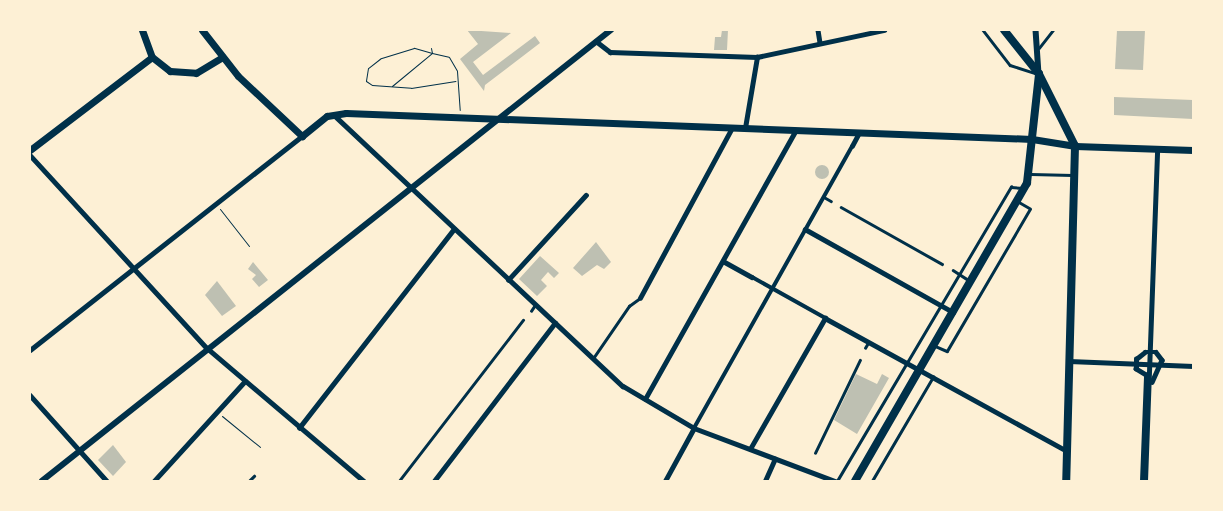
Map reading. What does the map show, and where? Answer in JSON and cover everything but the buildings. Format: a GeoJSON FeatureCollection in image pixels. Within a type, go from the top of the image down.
{"type":"FeatureCollection","features":[{"type":"Feature","properties":{"kind":"main road"},"geometry":{"type":"LineString","coordinates":[[142,30],[152,57],[166,68],[187,74],[207,70],[223,57]]}},
{"type":"Feature","properties":{"kind":"main road"},"geometry":{"type":"LineString","coordinates":[[202,30],[223,57],[302,136],[334,114],[496,118],[1032,139],[1075,146],[1193,150]]}},
{"type":"Feature","properties":{"kind":"main road"},"geometry":{"type":"LineString","coordinates":[[1004,30],[1039,74],[1075,146],[1066,481]]}},
{"type":"Feature","properties":{"kind":"main road"},"geometry":{"type":"LineString","coordinates":[[30,150],[152,57]]}},
{"type":"Feature","properties":{"kind":"main road"},"geometry":{"type":"LineString","coordinates":[[855,481],[1025,188],[1031,174],[1032,139],[1039,74]]}},
{"type":"Feature","properties":{"kind":"street"},"geometry":{"type":"LineString","coordinates":[[42,481],[496,118],[611,30]]}},
{"type":"Feature","properties":{"kind":"street"},"geometry":{"type":"LineString","coordinates":[[818,30],[820,43]]}},
{"type":"Feature","properties":{"kind":"street"},"geometry":{"type":"LineString","coordinates":[[596,41],[610,52],[757,57],[884,30]]}},
{"type":"Feature","properties":{"kind":"street"},"geometry":{"type":"LineString","coordinates":[[1036,30],[1039,74]]}},
{"type":"Feature","properties":{"kind":"street"},"geometry":{"type":"LineString","coordinates":[[745,128],[757,57]]}},
{"type":"Feature","properties":{"kind":"street"},"geometry":{"type":"LineString","coordinates":[[334,114],[409,188],[535,305],[593,358],[645,399],[694,428],[836,481]]}},
{"type":"Feature","properties":{"kind":"street"},"geometry":{"type":"LineString","coordinates":[[640,298],[732,128]]}},
{"type":"Feature","properties":{"kind":"street"},"geometry":{"type":"LineString","coordinates":[[645,399],[796,130]]}},
{"type":"Feature","properties":{"kind":"street"},"geometry":{"type":"LineString","coordinates":[[665,481],[859,133]]}},
{"type":"Feature","properties":{"kind":"street"},"geometry":{"type":"LineString","coordinates":[[30,350],[217,205],[302,136]]}},
{"type":"Feature","properties":{"kind":"street"},"geometry":{"type":"LineString","coordinates":[[1145,481],[1157,149]]}},
{"type":"Feature","properties":{"kind":"street"},"geometry":{"type":"LineString","coordinates":[[30,155],[207,348],[299,428],[364,481]]}},
{"type":"Feature","properties":{"kind":"street"},"geometry":{"type":"LineString","coordinates":[[508,280],[586,195]]}},
{"type":"Feature","properties":{"kind":"street"},"geometry":{"type":"LineString","coordinates":[[299,428],[454,229]]}},
{"type":"Feature","properties":{"kind":"street"},"geometry":{"type":"LineString","coordinates":[[805,229],[954,312]]}},
{"type":"Feature","properties":{"kind":"street"},"geometry":{"type":"LineString","coordinates":[[723,261],[1067,451]]}},
{"type":"Feature","properties":{"kind":"street"},"geometry":{"type":"LineString","coordinates":[[750,449],[825,318]]}},
{"type":"Feature","properties":{"kind":"street"},"geometry":{"type":"LineString","coordinates":[[434,481],[555,323]]}},
{"type":"Feature","properties":{"kind":"street"},"geometry":{"type":"LineString","coordinates":[[1136,364],[1136,359],[1150,352],[1156,352],[1162,365]]}},
{"type":"Feature","properties":{"kind":"street"},"geometry":{"type":"LineString","coordinates":[[1069,361],[1193,366]]}},
{"type":"Feature","properties":{"kind":"street"},"geometry":{"type":"LineString","coordinates":[[1136,364],[1146,375],[1145,481]]}},
{"type":"Feature","properties":{"kind":"street"},"geometry":{"type":"LineString","coordinates":[[1145,481],[1152,377],[1162,365]]}},
{"type":"Feature","properties":{"kind":"street"},"geometry":{"type":"LineString","coordinates":[[154,481],[245,381]]}},
{"type":"Feature","properties":{"kind":"street"},"geometry":{"type":"LineString","coordinates":[[30,395],[107,481]]}},
{"type":"Feature","properties":{"kind":"street"},"geometry":{"type":"LineString","coordinates":[[765,481],[775,459]]}},
{"type":"Feature","properties":{"kind":"lane"},"geometry":{"type":"LineString","coordinates":[[983,30],[1010,66],[1039,74]]}},
{"type":"Feature","properties":{"kind":"lane"},"geometry":{"type":"LineString","coordinates":[[1038,49],[1053,30]]}},
{"type":"Feature","properties":{"kind":"lane"},"geometry":{"type":"LineString","coordinates":[[1031,174],[1074,175]]}},
{"type":"Feature","properties":{"kind":"lane"},"geometry":{"type":"LineString","coordinates":[[836,481],[1011,188],[1025,188]]}},
{"type":"Feature","properties":{"kind":"lane"},"geometry":{"type":"LineString","coordinates":[[824,197],[831,201]]}},
{"type":"Feature","properties":{"kind":"lane"},"geometry":{"type":"LineString","coordinates":[[935,346],[947,352],[1030,209],[1017,202]]}},
{"type":"Feature","properties":{"kind":"lane"},"geometry":{"type":"LineString","coordinates":[[841,207],[942,264]]}},
{"type":"Feature","properties":{"kind":"lane"},"geometry":{"type":"LineString","coordinates":[[953,270],[972,281]]}},
{"type":"Feature","properties":{"kind":"lane"},"geometry":{"type":"LineString","coordinates":[[593,358],[629,306],[640,298]]}},
{"type":"Feature","properties":{"kind":"lane"},"geometry":{"type":"LineString","coordinates":[[530,311],[535,305]]}},
{"type":"Feature","properties":{"kind":"lane"},"geometry":{"type":"LineString","coordinates":[[400,481],[523,320]]}},
{"type":"Feature","properties":{"kind":"lane"},"geometry":{"type":"LineString","coordinates":[[865,348],[868,342]]}},
{"type":"Feature","properties":{"kind":"lane"},"geometry":{"type":"LineString","coordinates":[[815,453],[860,360]]}},
{"type":"Feature","properties":{"kind":"lane"},"geometry":{"type":"LineString","coordinates":[[872,481],[932,377]]}},
{"type":"Feature","properties":{"kind":"lane"},"geometry":{"type":"LineString","coordinates":[[807,471],[810,464]]}},
{"type":"Feature","properties":{"kind":"lane"},"geometry":{"type":"LineString","coordinates":[[249,481],[254,476]]}},
{"type":"Feature","properties":{"kind":"path"},"geometry":{"type":"LineString","coordinates":[[456,81],[411,88],[369,83],[368,68],[393,52],[414,48],[453,60],[456,81],[460,110]]}},
{"type":"Feature","properties":{"kind":"path"},"geometry":{"type":"LineString","coordinates":[[432,48],[432,53]]}},
{"type":"Feature","properties":{"kind":"path"},"geometry":{"type":"LineString","coordinates":[[392,86],[432,53]]}},
{"type":"Feature","properties":{"kind":"path"},"geometry":{"type":"LineString","coordinates":[[217,205],[249,246]]}},
{"type":"Feature","properties":{"kind":"path"},"geometry":{"type":"LineString","coordinates":[[217,412],[260,447]]}}]}
